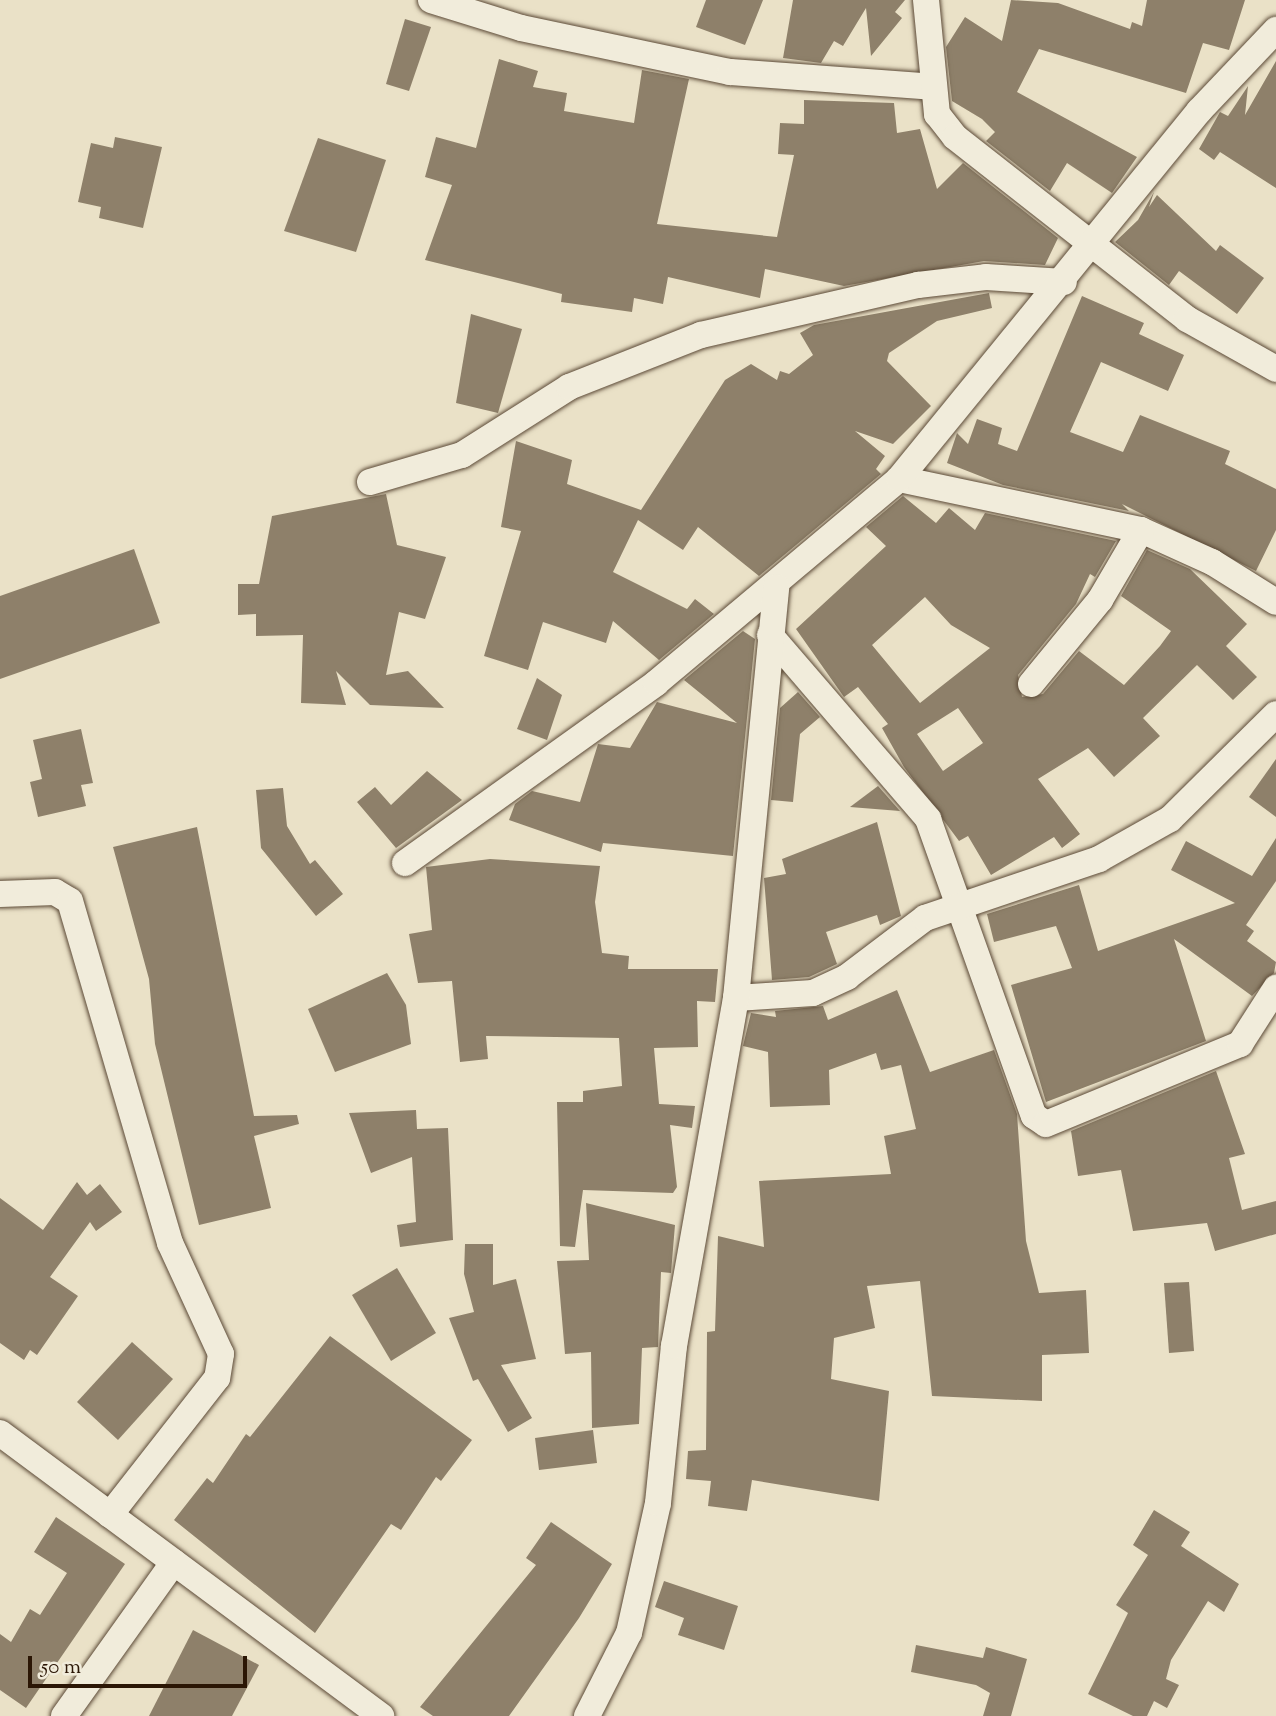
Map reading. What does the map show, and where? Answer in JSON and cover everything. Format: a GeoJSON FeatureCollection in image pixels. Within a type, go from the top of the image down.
{"type":"FeatureCollection","features":[{"type":"Feature","properties":{"kind":"street"},"geometry":{"type":"LineString","coordinates":[[430,0],[521,28],[730,72],[932,87]]}},
{"type":"Feature","properties":{"kind":"street"},"geometry":{"type":"LineString","coordinates":[[926,0],[932,87],[937,114],[955,137],[1187,320],[1276,369]]}},
{"type":"Feature","properties":{"kind":"street"},"geometry":{"type":"LineString","coordinates":[[405,863],[656,683],[775,587],[899,479],[1094,246],[1199,111],[1276,30]]}},
{"type":"Feature","properties":{"kind":"street"},"geometry":{"type":"LineString","coordinates":[[370,482],[462,455],[569,387],[701,335],[918,285],[986,277],[1064,282]]}},
{"type":"Feature","properties":{"kind":"street"},"geometry":{"type":"LineString","coordinates":[[899,479],[1141,530],[1212,562],[1276,602]]}},
{"type":"Feature","properties":{"kind":"street"},"geometry":{"type":"LineString","coordinates":[[1031,684],[1100,600],[1141,530]]}},
{"type":"Feature","properties":{"kind":"street"},"geometry":{"type":"LineString","coordinates":[[587,1716],[629,1633],[658,1503],[674,1346],[736,998],[775,587]]}},
{"type":"Feature","properties":{"kind":"street"},"geometry":{"type":"LineString","coordinates":[[770,635],[928,819],[957,909],[1034,1116],[1046,1124],[1240,1044],[1276,988]]}},
{"type":"Feature","properties":{"kind":"street"},"geometry":{"type":"LineString","coordinates":[[736,998],[813,993],[847,977],[925,918],[1099,859],[1170,820],[1276,714]]}},
{"type":"Feature","properties":{"kind":"street"},"geometry":{"type":"LineString","coordinates":[[0,894],[55,892],[70,901],[170,1243],[221,1353],[217,1378],[110,1515]]}},
{"type":"Feature","properties":{"kind":"street"},"geometry":{"type":"LineString","coordinates":[[0,1433],[382,1716]]}},
{"type":"Feature","properties":{"kind":"street"},"geometry":{"type":"LineString","coordinates":[[64,1716],[174,1562]]}},
{"type":"Feature","properties":{"kind":"building"},"geometry":{"type":"Polygon","coordinates":[[[706,0],[763,0],[745,45],[696,27],[706,0]]]}},
{"type":"Feature","properties":{"kind":"building"},"geometry":{"type":"Polygon","coordinates":[[[793,0],[905,0],[895,12],[902,18],[871,56],[866,8],[843,46],[834,41],[821,63],[783,58],[793,0]]]}},
{"type":"Feature","properties":{"kind":"building"},"geometry":{"type":"Polygon","coordinates":[[[1011,0],[1058,3],[1130,29],[1132,22],[1142,26],[1147,0],[1245,0],[1229,50],[1203,43],[1186,93],[1039,49],[1017,92],[1137,157],[1112,193],[1067,163],[1050,191],[986,141],[995,132],[982,119],[952,101],[946,47],[965,17],[1002,41],[1011,0]]]}},
{"type":"Feature","properties":{"kind":"building"},"geometry":{"type":"Polygon","coordinates":[[[405,19],[431,27],[409,91],[386,84],[405,19]]]}},
{"type":"Feature","properties":{"kind":"building"},"geometry":{"type":"Polygon","coordinates":[[[499,59],[538,71],[533,87],[567,93],[564,111],[634,123],[642,70],[689,79],[657,224],[777,237],[794,155],[778,154],[780,123],[804,124],[804,100],[894,103],[897,133],[920,129],[937,189],[963,163],[1058,238],[1045,265],[984,261],[844,286],[765,269],[760,298],[668,277],[663,304],[634,298],[632,312],[561,302],[562,294],[425,260],[452,185],[425,177],[436,137],[476,148],[499,59]]]}},
{"type":"Feature","properties":{"kind":"building"},"geometry":{"type":"Polygon","coordinates":[[[1276,61],[1276,188],[1220,152],[1214,160],[1199,149],[1220,112],[1228,116],[1248,86],[1245,115],[1276,61]]]}},
{"type":"Feature","properties":{"kind":"building"},"geometry":{"type":"Polygon","coordinates":[[[115,137],[162,147],[143,228],[99,218],[101,207],[78,202],[91,143],[113,148],[115,137]]]}},
{"type":"Feature","properties":{"kind":"building"},"geometry":{"type":"Polygon","coordinates":[[[318,138],[386,160],[356,252],[284,231],[318,138]]]}},
{"type":"Feature","properties":{"kind":"building"},"geometry":{"type":"Polygon","coordinates":[[[1154,192],[1149,207],[1157,195],[1216,251],[1220,245],[1264,278],[1237,314],[1179,271],[1169,285],[1115,242],[1138,220],[1154,192]]]}},
{"type":"Feature","properties":{"kind":"building"},"geometry":{"type":"Polygon","coordinates":[[[989,293],[992,308],[937,321],[889,353],[887,361],[931,406],[893,444],[855,431],[885,456],[876,469],[881,474],[759,576],[698,527],[683,550],[638,520],[613,572],[687,609],[695,599],[714,614],[659,660],[613,621],[606,643],[543,622],[528,670],[484,656],[521,531],[501,527],[516,441],[572,460],[567,484],[641,510],[725,380],[751,364],[777,380],[780,371],[789,374],[813,355],[800,333],[814,325],[989,293]]]}},
{"type":"Feature","properties":{"kind":"building"},"geometry":{"type":"Polygon","coordinates":[[[1082,296],[1144,323],[1139,334],[1184,355],[1168,391],[1101,362],[1070,432],[1123,452],[1140,415],[1230,451],[1225,464],[1276,489],[1276,530],[1256,571],[1122,504],[1129,511],[1003,485],[947,463],[957,433],[968,444],[977,419],[1002,428],[998,444],[1017,451],[1082,296]]]}},
{"type":"Feature","properties":{"kind":"building"},"geometry":{"type":"Polygon","coordinates":[[[471,314],[522,329],[498,413],[456,403],[471,314]]]}},
{"type":"Feature","properties":{"kind":"building"},"geometry":{"type":"Polygon","coordinates":[[[386,494],[397,545],[446,557],[425,619],[399,612],[386,675],[408,671],[444,708],[370,705],[336,671],[346,705],[301,703],[303,635],[256,636],[256,614],[238,615],[238,584],[259,584],[272,516],[386,494]]]}},
{"type":"Feature","properties":{"kind":"building"},"geometry":{"type":"Polygon","coordinates":[[[903,496],[936,523],[949,508],[975,530],[985,513],[1116,541],[1095,577],[1090,574],[1076,604],[1018,675],[1022,697],[1043,694],[1079,651],[1124,685],[1160,646],[1171,631],[1121,596],[1147,550],[1190,569],[1247,624],[1226,646],[1257,677],[1233,700],[1197,665],[1143,718],[1160,736],[1114,777],[1088,748],[1038,779],[1080,834],[1062,848],[1054,837],[991,875],[968,836],[959,841],[904,767],[882,728],[888,724],[858,687],[844,697],[796,629],[886,546],[866,527],[903,496]],[[925,597],[872,645],[920,703],[990,648],[951,625],[925,597]],[[958,708],[917,734],[943,771],[983,743],[958,708]]]}},
{"type":"Feature","properties":{"kind":"building"},"geometry":{"type":"Polygon","coordinates":[[[134,549],[160,623],[0,679],[0,596],[134,549]]]}},
{"type":"Feature","properties":{"kind":"building"},"geometry":{"type":"Polygon","coordinates":[[[743,631],[755,639],[733,856],[603,843],[601,852],[509,820],[515,804],[532,791],[580,802],[598,744],[630,748],[657,702],[737,723],[684,680],[743,631]]]}},
{"type":"Feature","properties":{"kind":"building"},"geometry":{"type":"Polygon","coordinates":[[[537,678],[562,695],[547,740],[517,729],[537,678]]]}},
{"type":"Feature","properties":{"kind":"building"},"geometry":{"type":"Polygon","coordinates":[[[798,692],[820,717],[800,734],[793,802],[771,800],[780,708],[798,692]]]}},
{"type":"Feature","properties":{"kind":"building"},"geometry":{"type":"Polygon","coordinates":[[[81,729],[93,783],[81,785],[86,806],[38,817],[30,782],[42,779],[33,740],[81,729]]]}},
{"type":"Feature","properties":{"kind":"building"},"geometry":{"type":"Polygon","coordinates":[[[1276,759],[1276,817],[1249,797],[1276,759]]]}},
{"type":"Feature","properties":{"kind":"building"},"geometry":{"type":"Polygon","coordinates":[[[427,771],[462,800],[396,848],[357,802],[375,787],[391,805],[427,771]]]}},
{"type":"Feature","properties":{"kind":"building"},"geometry":{"type":"Polygon","coordinates":[[[878,786],[900,811],[850,807],[878,786]]]}},
{"type":"Feature","properties":{"kind":"building"},"geometry":{"type":"Polygon","coordinates":[[[283,788],[287,826],[310,864],[315,860],[343,894],[316,916],[261,848],[256,790],[283,788]]]}},
{"type":"Feature","properties":{"kind":"building"},"geometry":{"type":"Polygon","coordinates":[[[877,822],[901,916],[880,925],[877,915],[826,932],[837,964],[809,977],[772,980],[764,878],[786,874],[782,859],[877,822]]]}},
{"type":"Feature","properties":{"kind":"building"},"geometry":{"type":"Polygon","coordinates":[[[197,827],[254,1116],[297,1115],[299,1124],[254,1136],[271,1208],[199,1225],[155,1044],[149,979],[113,847],[197,827]]]}},
{"type":"Feature","properties":{"kind":"building"},"geometry":{"type":"Polygon","coordinates":[[[1276,838],[1276,881],[1246,925],[1254,931],[1247,941],[1276,962],[1274,973],[1252,996],[1174,939],[1206,1041],[1046,1102],[1011,985],[1072,968],[1056,926],[994,942],[987,914],[1079,885],[1098,951],[1235,903],[1171,870],[1186,841],[1252,876],[1276,838]]]}},
{"type":"Feature","properties":{"kind":"building"},"geometry":{"type":"Polygon","coordinates":[[[490,859],[600,866],[595,902],[602,953],[629,956],[628,969],[718,969],[715,1002],[697,1001],[698,1047],[654,1048],[659,1104],[695,1106],[692,1128],[670,1125],[677,1187],[673,1193],[583,1190],[575,1247],[560,1246],[557,1102],[583,1102],[583,1091],[622,1086],[619,1038],[486,1036],[488,1059],[460,1062],[452,981],[418,983],[409,934],[432,930],[426,867],[490,859]]]}},
{"type":"Feature","properties":{"kind":"building"},"geometry":{"type":"Polygon","coordinates":[[[387,973],[406,1005],[411,1044],[335,1072],[308,1009],[387,973]]]}},
{"type":"Feature","properties":{"kind":"building"},"geometry":{"type":"Polygon","coordinates":[[[897,990],[930,1072],[994,1050],[1017,1114],[1026,1241],[1039,1293],[1086,1290],[1089,1353],[1042,1355],[1042,1401],[932,1396],[920,1281],[867,1286],[875,1328],[834,1338],[831,1379],[889,1391],[879,1501],[752,1480],[747,1511],[708,1506],[711,1481],[686,1479],[688,1451],[706,1450],[707,1332],[715,1331],[718,1236],[764,1247],[759,1181],[891,1174],[884,1136],[916,1129],[901,1065],[881,1070],[876,1053],[829,1070],[830,1105],[770,1107],[768,1052],[743,1046],[751,1013],[776,1017],[775,1011],[823,1006],[828,1020],[897,990]]]}},
{"type":"Feature","properties":{"kind":"building"},"geometry":{"type":"Polygon","coordinates":[[[1216,1071],[1245,1154],[1229,1158],[1242,1210],[1276,1201],[1276,1234],[1215,1251],[1207,1223],[1133,1231],[1121,1170],[1078,1176],[1071,1131],[1216,1071]]]}},
{"type":"Feature","properties":{"kind":"building"},"geometry":{"type":"Polygon","coordinates":[[[416,1110],[417,1129],[448,1128],[453,1240],[400,1247],[397,1225],[416,1222],[412,1157],[371,1173],[349,1113],[416,1110]]]}},
{"type":"Feature","properties":{"kind":"building"},"geometry":{"type":"Polygon","coordinates":[[[77,1182],[87,1195],[100,1184],[122,1212],[96,1231],[90,1222],[50,1277],[78,1296],[37,1355],[30,1350],[24,1360],[0,1343],[0,1198],[43,1230],[77,1182]]]}},
{"type":"Feature","properties":{"kind":"building"},"geometry":{"type":"Polygon","coordinates":[[[586,1203],[675,1225],[671,1273],[661,1272],[658,1347],[642,1348],[639,1424],[592,1428],[591,1352],[565,1354],[557,1261],[589,1260],[586,1203]]]}},
{"type":"Feature","properties":{"kind":"building"},"geometry":{"type":"Polygon","coordinates":[[[465,1244],[493,1244],[493,1285],[516,1279],[536,1359],[501,1365],[532,1418],[508,1432],[478,1379],[473,1381],[449,1318],[474,1312],[464,1274],[465,1244]]]}},
{"type":"Feature","properties":{"kind":"building"},"geometry":{"type":"Polygon","coordinates":[[[397,1268],[436,1333],[391,1361],[352,1295],[397,1268]]]}},
{"type":"Feature","properties":{"kind":"building"},"geometry":{"type":"Polygon","coordinates":[[[1189,1282],[1194,1351],[1169,1353],[1164,1283],[1189,1282]]]}},
{"type":"Feature","properties":{"kind":"building"},"geometry":{"type":"Polygon","coordinates":[[[330,1336],[472,1440],[441,1481],[436,1477],[401,1530],[391,1524],[315,1633],[174,1520],[207,1478],[213,1483],[246,1434],[250,1437],[330,1336]]]}},
{"type":"Feature","properties":{"kind":"building"},"geometry":{"type":"Polygon","coordinates":[[[132,1342],[173,1379],[118,1440],[77,1402],[132,1342]]]}},
{"type":"Feature","properties":{"kind":"building"},"geometry":{"type":"Polygon","coordinates":[[[593,1430],[597,1463],[539,1470],[535,1438],[593,1430]]]}},
{"type":"Feature","properties":{"kind":"building"},"geometry":{"type":"Polygon","coordinates":[[[1154,1510],[1190,1532],[1181,1546],[1239,1584],[1224,1612],[1208,1601],[1171,1660],[1166,1679],[1179,1685],[1167,1708],[1154,1701],[1147,1716],[1133,1716],[1088,1694],[1128,1613],[1116,1605],[1148,1555],[1133,1545],[1154,1510]]]}},
{"type":"Feature","properties":{"kind":"building"},"geometry":{"type":"Polygon","coordinates":[[[56,1517],[125,1564],[26,1708],[0,1690],[0,1634],[11,1642],[30,1609],[40,1615],[67,1573],[34,1552],[56,1517]]]}},
{"type":"Feature","properties":{"kind":"building"},"geometry":{"type":"Polygon","coordinates":[[[551,1522],[612,1564],[579,1618],[509,1716],[433,1716],[420,1707],[536,1565],[526,1558],[551,1522]]]}},
{"type":"Feature","properties":{"kind":"building"},"geometry":{"type":"Polygon","coordinates":[[[664,1581],[738,1606],[724,1650],[678,1635],[684,1618],[655,1607],[664,1581]]]}},
{"type":"Feature","properties":{"kind":"building"},"geometry":{"type":"Polygon","coordinates":[[[193,1630],[259,1665],[232,1716],[149,1716],[193,1630]]]}},
{"type":"Feature","properties":{"kind":"building"},"geometry":{"type":"Polygon","coordinates":[[[916,1645],[983,1658],[986,1647],[1027,1659],[1011,1716],[983,1716],[990,1693],[976,1685],[911,1672],[916,1645]]]}}]}
